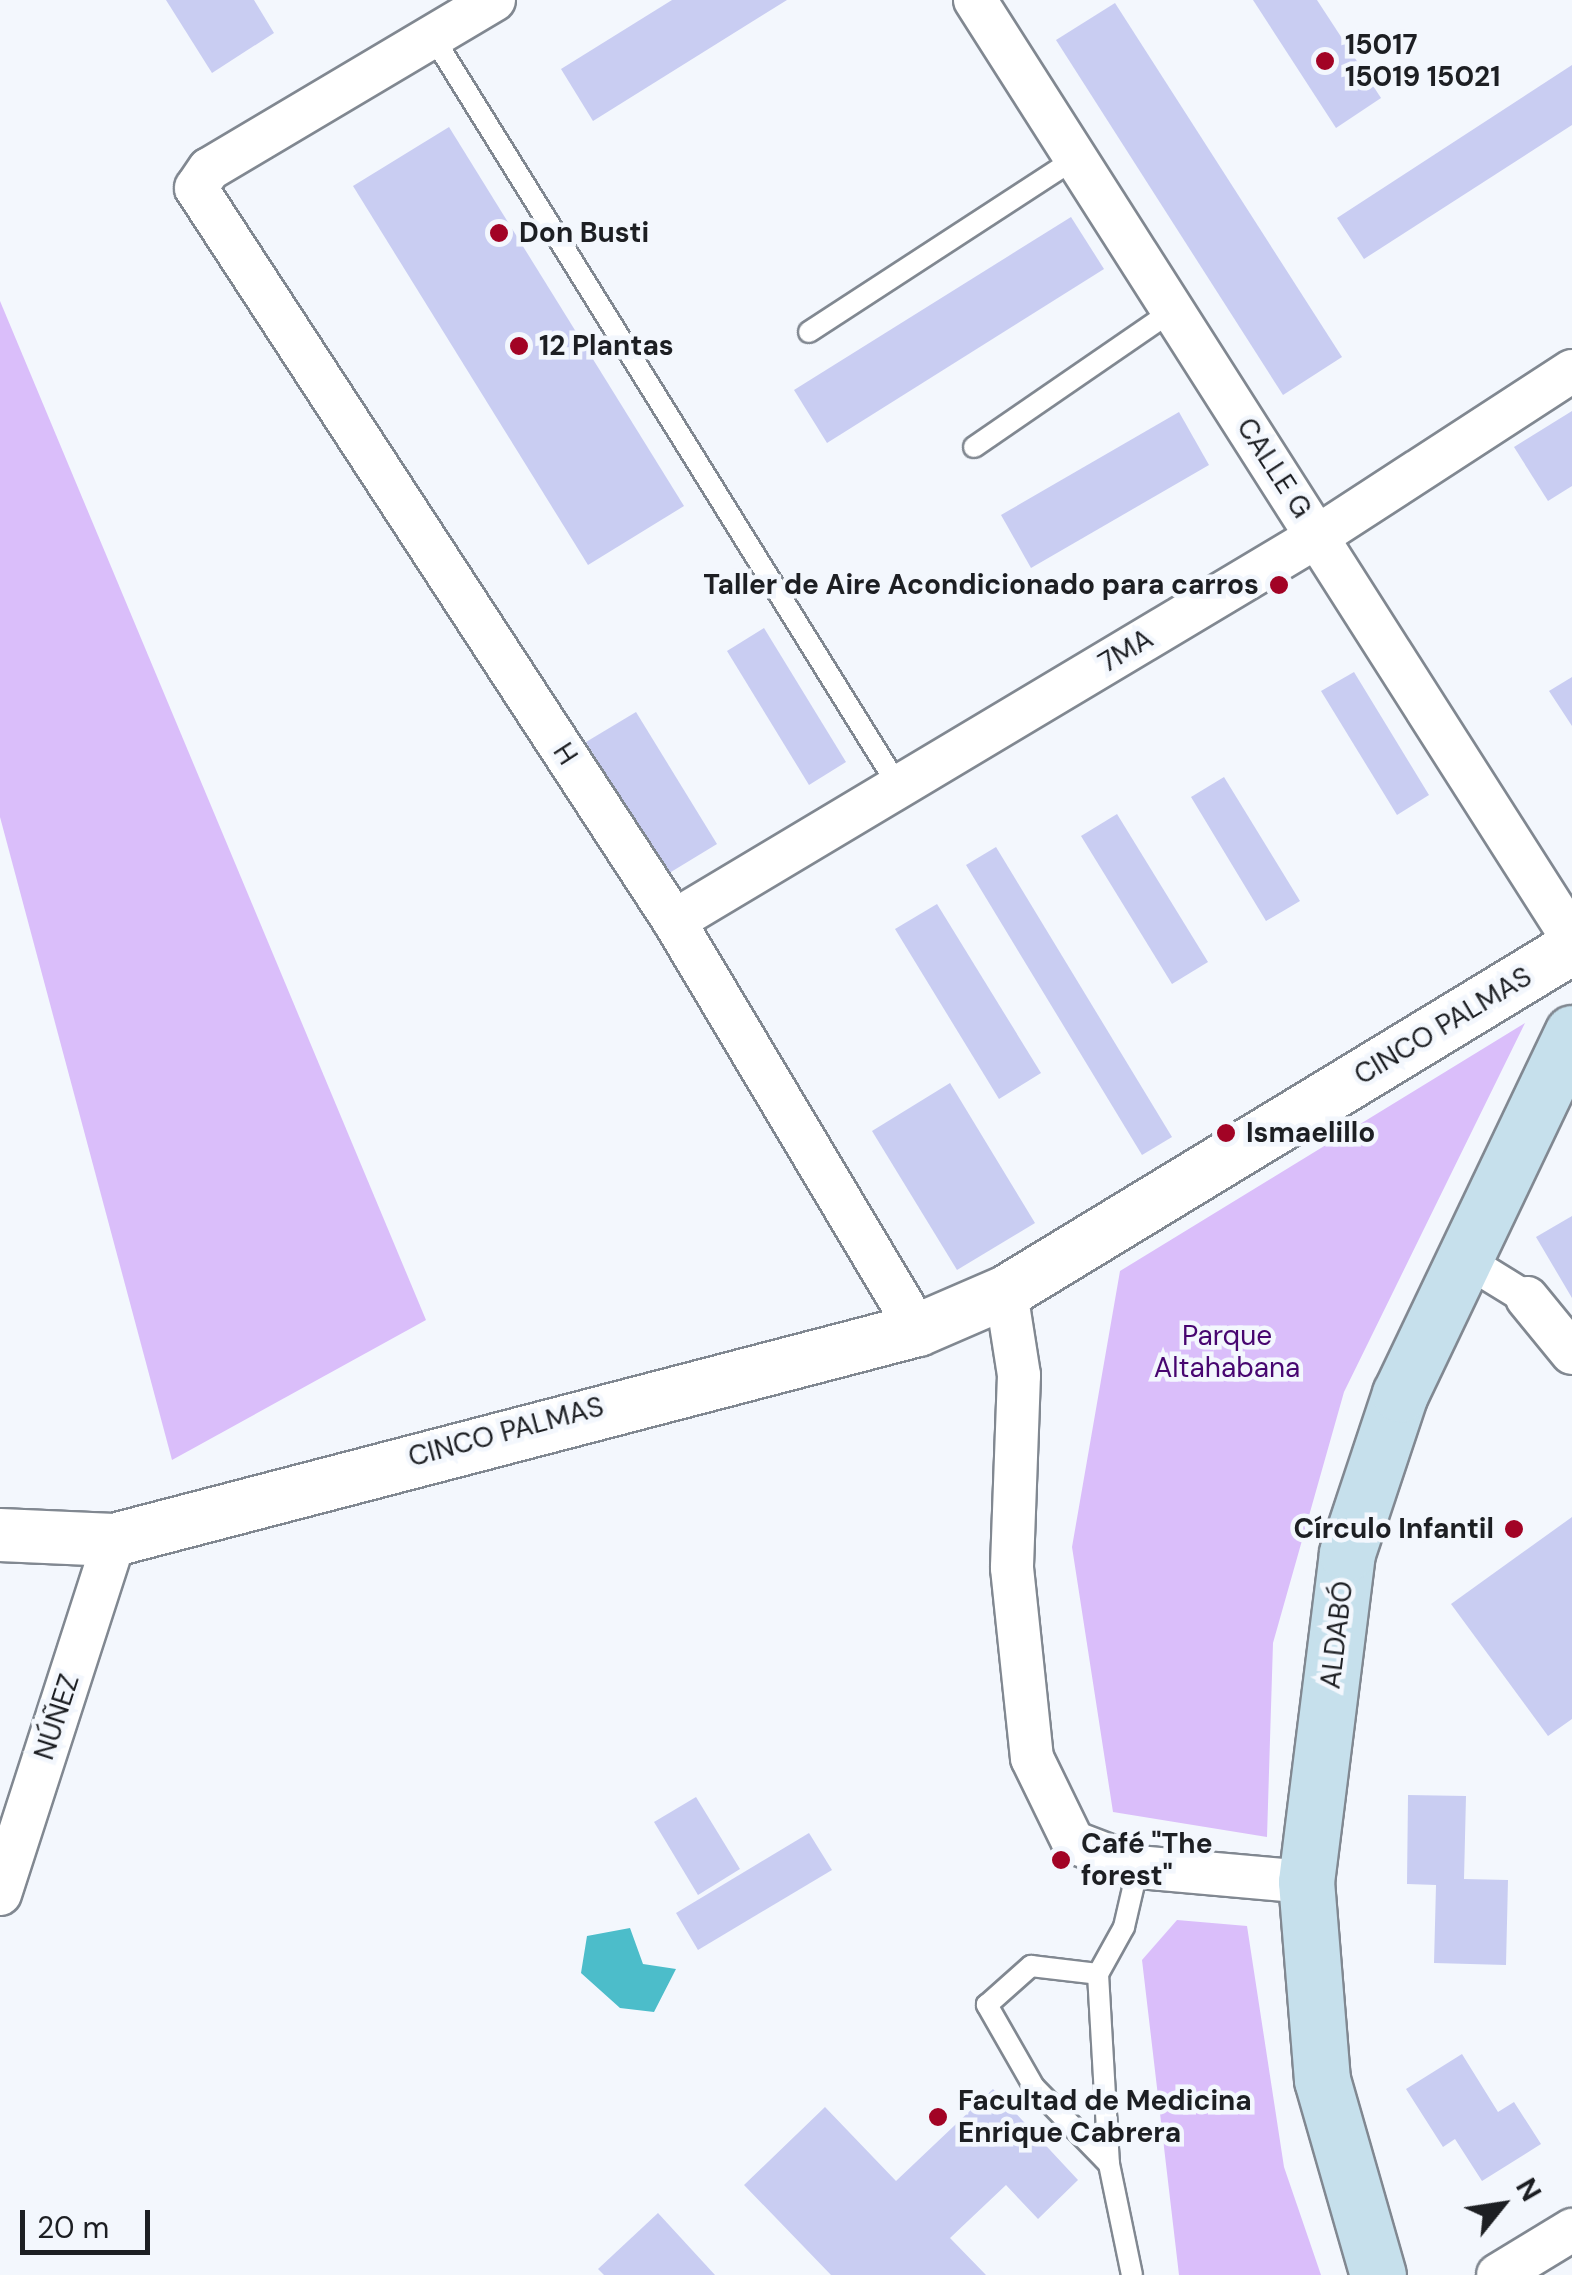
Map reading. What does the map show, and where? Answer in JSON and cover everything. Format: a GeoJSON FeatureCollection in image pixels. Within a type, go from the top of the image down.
{"type":"FeatureCollection","features":[{"type":"Feature","properties":{"kind":"main road","name":"ALDABÓ"},"geometry":{"type":"LineString","coordinates":[[1378,2275],[1322,2080],[1306,1882],[1348,1554],[1400,1394],[1572,1033]]}},
{"type":"Feature","properties":{"kind":"street"},"geometry":{"type":"LineString","coordinates":[[433,36],[494,0]]}},
{"type":"Feature","properties":{"kind":"street","name":"CALLE G"},"geometry":{"type":"LineString","coordinates":[[975,0],[1572,938]]}},
{"type":"Feature","properties":{"kind":"street","name":"H"},"geometry":{"type":"LineString","coordinates":[[433,36],[209,169],[196,188],[674,921],[918,1330]]}},
{"type":"Feature","properties":{"kind":"street","name":"7MA"},"geometry":{"type":"LineString","coordinates":[[674,921],[1318,536],[1572,371]]}},
{"type":"Feature","properties":{"kind":"street","name":"CINCO PALMAS"},"geometry":{"type":"LineString","coordinates":[[0,1535],[114,1540],[918,1330],[1006,1292],[1572,948]]}},
{"type":"Feature","properties":{"kind":"street"},"geometry":{"type":"LineString","coordinates":[[1462,1258],[1527,1298],[1572,1353]]}},
{"type":"Feature","properties":{"kind":"street"},"geometry":{"type":"LineString","coordinates":[[1006,1292],[1019,1375],[1012,1568],[1032,1758],[1073,1842],[1138,1867],[1306,1882]]}},
{"type":"Feature","properties":{"kind":"street","name":"NÚÑEZ"},"geometry":{"type":"LineString","coordinates":[[0,1894],[114,1540]]}},
{"type":"Feature","properties":{"kind":"street"},"geometry":{"type":"LineString","coordinates":[[1498,2275],[1572,2230]]}},
{"type":"Feature","properties":{"kind":"lane"},"geometry":{"type":"LineString","coordinates":[[433,36],[899,787]]}},
{"type":"Feature","properties":{"kind":"lane"},"geometry":{"type":"LineString","coordinates":[[809,332],[1076,158]]}},
{"type":"Feature","properties":{"kind":"lane"},"geometry":{"type":"LineString","coordinates":[[974,447],[1173,310]]}},
{"type":"Feature","properties":{"kind":"lane"},"geometry":{"type":"LineString","coordinates":[[1132,2275],[1109,2164],[1098,1974],[1124,1927],[1138,1867]]}},
{"type":"Feature","properties":{"kind":"lane"},"geometry":{"type":"LineString","coordinates":[[1098,1974],[1031,1966],[987,2005],[1034,2086],[1109,2164]]}},
{"type":"Feature","properties":{"kind":"green space"},"geometry":{"type":"Polygon","coordinates":[[[0,301],[426,1320],[172,1460],[0,817],[0,301]]]}},
{"type":"Feature","properties":{"kind":"green space","name":"Parque Altahabana"},"geometry":{"type":"Polygon","coordinates":[[[1525,1023],[1344,1392],[1273,1643],[1267,1837],[1113,1812],[1072,1547],[1120,1271],[1525,1023]]]}},
{"type":"Feature","properties":{"kind":"green space"},"geometry":{"type":"Polygon","coordinates":[[[1177,1920],[1247,1926],[1284,2167],[1321,2275],[1179,2275],[1142,1960],[1177,1920]]]}},
{"type":"Feature","properties":{"kind":"water"},"geometry":{"type":"Polygon","coordinates":[[[630,1928],[643,1964],[676,1969],[654,2012],[620,2008],[581,1973],[587,1936],[630,1928]]]}},
{"type":"Feature","properties":{"kind":"building"},"geometry":{"type":"Polygon","coordinates":[[[166,0],[254,0],[274,33],[212,73],[166,0]]]}},
{"type":"Feature","properties":{"kind":"building"},"geometry":{"type":"Polygon","coordinates":[[[672,0],[787,0],[593,121],[561,69],[672,0]]]}},
{"type":"Feature","properties":{"kind":"building","name":"15017 15019 15021"},"geometry":{"type":"Polygon","coordinates":[[[1253,0],[1317,0],[1381,98],[1336,128],[1253,0]]]}},
{"type":"Feature","properties":{"kind":"building"},"geometry":{"type":"Polygon","coordinates":[[[1115,3],[1342,357],[1283,395],[1056,40],[1115,3]]]}},
{"type":"Feature","properties":{"kind":"building"},"geometry":{"type":"Polygon","coordinates":[[[1572,65],[1572,125],[1364,259],[1337,218],[1572,65]]]}},
{"type":"Feature","properties":{"kind":"building","name":"12 Plantas"},"geometry":{"type":"Polygon","coordinates":[[[449,127],[684,506],[588,565],[353,186],[449,127]]]}},
{"type":"Feature","properties":{"kind":"building"},"geometry":{"type":"Polygon","coordinates":[[[1071,217],[1104,269],[827,443],[794,390],[1071,217]]]}},
{"type":"Feature","properties":{"kind":"building"},"geometry":{"type":"Polygon","coordinates":[[[1572,411],[1572,486],[1548,501],[1514,447],[1572,411]]]}},
{"type":"Feature","properties":{"kind":"building"},"geometry":{"type":"Polygon","coordinates":[[[1179,412],[1209,465],[1031,568],[1001,515],[1179,412]]]}},
{"type":"Feature","properties":{"kind":"building"},"geometry":{"type":"Polygon","coordinates":[[[764,628],[846,762],[809,785],[727,651],[764,628]]]}},
{"type":"Feature","properties":{"kind":"building"},"geometry":{"type":"Polygon","coordinates":[[[1354,672],[1429,795],[1397,815],[1321,691],[1354,672]]]}},
{"type":"Feature","properties":{"kind":"building"},"geometry":{"type":"Polygon","coordinates":[[[1572,677],[1572,726],[1549,691],[1572,677]]]}},
{"type":"Feature","properties":{"kind":"building"},"geometry":{"type":"Polygon","coordinates":[[[636,712],[717,844],[666,875],[586,742],[636,712]]]}},
{"type":"Feature","properties":{"kind":"building"},"geometry":{"type":"Polygon","coordinates":[[[1224,777],[1300,901],[1266,921],[1191,797],[1224,777]]]}},
{"type":"Feature","properties":{"kind":"building"},"geometry":{"type":"Polygon","coordinates":[[[1117,814],[1208,962],[1172,984],[1081,836],[1117,814]]]}},
{"type":"Feature","properties":{"kind":"building"},"geometry":{"type":"Polygon","coordinates":[[[996,847],[1172,1137],[1142,1155],[966,865],[996,847]]]}},
{"type":"Feature","properties":{"kind":"building"},"geometry":{"type":"Polygon","coordinates":[[[937,904],[1041,1073],[999,1099],[895,929],[937,904]]]}},
{"type":"Feature","properties":{"kind":"building"},"geometry":{"type":"Polygon","coordinates":[[[950,1083],[1035,1223],[957,1270],[872,1131],[950,1083]]]}},
{"type":"Feature","properties":{"kind":"building"},"geometry":{"type":"Polygon","coordinates":[[[1572,1216],[1572,1298],[1536,1237],[1572,1216]]]}},
{"type":"Feature","properties":{"kind":"building"},"geometry":{"type":"Polygon","coordinates":[[[1572,1517],[1572,1719],[1548,1736],[1451,1604],[1572,1517]]]}},
{"type":"Feature","properties":{"kind":"building"},"geometry":{"type":"Polygon","coordinates":[[[1408,1795],[1466,1796],[1464,1879],[1508,1880],[1506,1965],[1434,1963],[1436,1885],[1407,1884],[1408,1795]]]}},
{"type":"Feature","properties":{"kind":"building"},"geometry":{"type":"Polygon","coordinates":[[[696,1797],[740,1869],[698,1895],[654,1822],[696,1797]]]}},
{"type":"Feature","properties":{"kind":"building"},"geometry":{"type":"Polygon","coordinates":[[[809,1833],[832,1870],[698,1950],[676,1913],[809,1833]]]}},
{"type":"Feature","properties":{"kind":"building"},"geometry":{"type":"Polygon","coordinates":[[[1462,2054],[1498,2112],[1514,2102],[1541,2144],[1482,2181],[1455,2139],[1443,2147],[1406,2089],[1462,2054]]]}},
{"type":"Feature","properties":{"kind":"building"},"geometry":{"type":"Polygon","coordinates":[[[993,2089],[1078,2180],[1038,2219],[1006,2185],[950,2238],[986,2275],[831,2275],[744,2185],[825,2107],[896,2181],[993,2089]]]}},
{"type":"Feature","properties":{"kind":"building"},"geometry":{"type":"Polygon","coordinates":[[[658,2213],[715,2275],[604,2275],[598,2269],[658,2213]]]}},
{"type":"Feature","properties":{"kind":"place","name":"15017 15019 15021"},"geometry":{"type":"Point","coordinates":[1325,61]}},
{"type":"Feature","properties":{"kind":"place","name":"Don Busti"},"geometry":{"type":"Point","coordinates":[499,233]}},
{"type":"Feature","properties":{"kind":"place","name":"12 Plantas"},"geometry":{"type":"Point","coordinates":[519,346]}},
{"type":"Feature","properties":{"kind":"place","name":"Taller de Aire Acondicionado para carros"},"geometry":{"type":"Point","coordinates":[1279,585]}},
{"type":"Feature","properties":{"kind":"place","name":"Ismaelillo"},"geometry":{"type":"Point","coordinates":[1226,1133]}},
{"type":"Feature","properties":{"kind":"place","name":"Círculo Infantil"},"geometry":{"type":"Point","coordinates":[1514,1529]}},
{"type":"Feature","properties":{"kind":"place","name":"Café \"The forest\""},"geometry":{"type":"Point","coordinates":[1061,1860]}},
{"type":"Feature","properties":{"kind":"place","name":"Facultad de Medicina Enrique Cabrera"},"geometry":{"type":"Point","coordinates":[938,2117]}}]}
